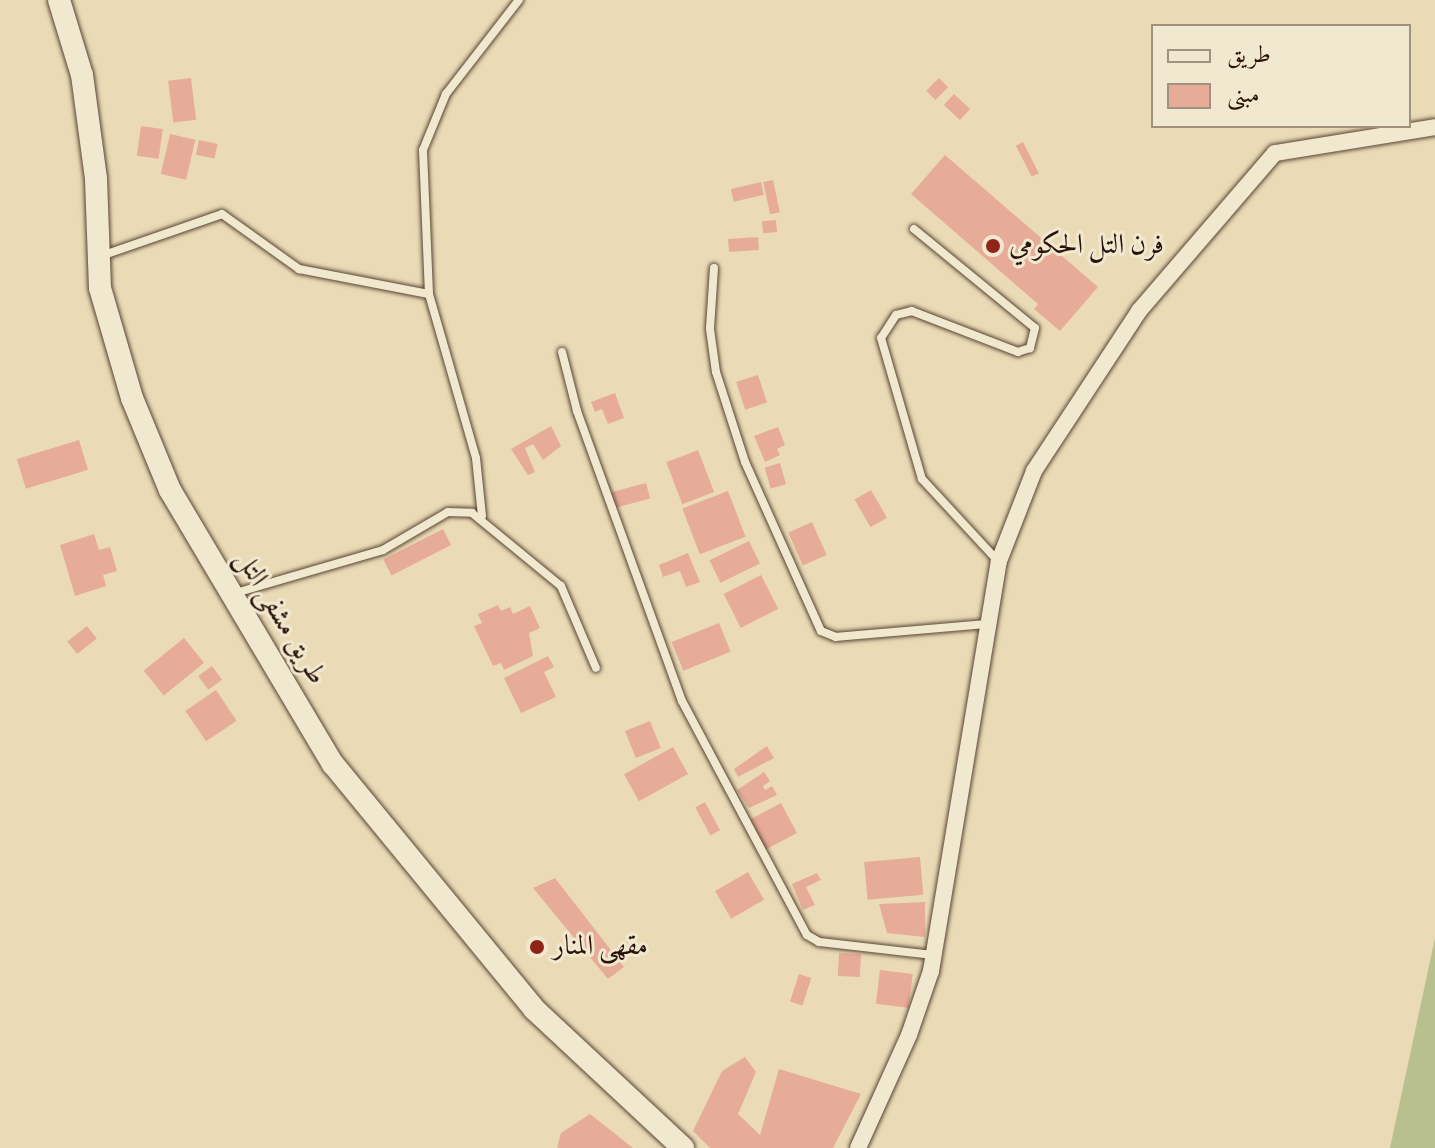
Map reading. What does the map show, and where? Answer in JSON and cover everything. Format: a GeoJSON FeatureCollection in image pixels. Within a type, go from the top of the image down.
{"type":"FeatureCollection","features":[{"type":"Feature","properties":{"kind":"street","name":"طريق مشفى التل"},"geometry":{"type":"LineString","coordinates":[[59,0],[82,75],[96,179],[100,288],[132,398],[170,490],[333,764],[534,1009],[683,1148]]}},
{"type":"Feature","properties":{"kind":"street"},"geometry":{"type":"LineString","coordinates":[[858,1148],[909,1035],[933,955],[999,561],[1034,471],[1083,390],[1139,311],[1275,153],[1435,127]]}},
{"type":"Feature","properties":{"kind":"lane"},"geometry":{"type":"LineString","coordinates":[[519,0],[446,94],[423,150],[429,294],[476,458],[482,516],[524,559],[561,586],[596,668]]}},
{"type":"Feature","properties":{"kind":"lane"},"geometry":{"type":"LineString","coordinates":[[99,257],[222,214],[299,269],[429,294]]}},
{"type":"Feature","properties":{"kind":"lane"},"geometry":{"type":"LineString","coordinates":[[914,229],[1035,328],[1030,348],[1018,352],[912,311],[896,315],[881,338],[922,479],[999,561]]}},
{"type":"Feature","properties":{"kind":"lane"},"geometry":{"type":"LineString","coordinates":[[714,268],[710,329],[716,372],[745,462],[821,631],[836,637],[988,624]]}},
{"type":"Feature","properties":{"kind":"lane"},"geometry":{"type":"LineString","coordinates":[[562,352],[577,411],[682,701],[807,935],[819,942],[933,955]]}},
{"type":"Feature","properties":{"kind":"lane"},"geometry":{"type":"LineString","coordinates":[[231,594],[383,550],[448,512],[482,516]]}},
{"type":"Feature","properties":{"kind":"green space"},"geometry":{"type":"Polygon","coordinates":[[[1435,938],[1435,1148],[1390,1148],[1435,938]]]}},
{"type":"Feature","properties":{"kind":"building"},"geometry":{"type":"Polygon","coordinates":[[[191,78],[196,120],[173,122],[168,81],[191,78]]]}},
{"type":"Feature","properties":{"kind":"building"},"geometry":{"type":"Polygon","coordinates":[[[939,78],[948,87],[935,100],[926,91],[939,78]]]}},
{"type":"Feature","properties":{"kind":"building"},"geometry":{"type":"Polygon","coordinates":[[[954,94],[970,109],[960,120],[944,105],[954,94]]]}},
{"type":"Feature","properties":{"kind":"building"},"geometry":{"type":"Polygon","coordinates":[[[141,126],[163,129],[159,159],[137,156],[141,126]]]}},
{"type":"Feature","properties":{"kind":"building"},"geometry":{"type":"Polygon","coordinates":[[[170,134],[195,140],[186,180],[161,174],[170,134]]]}},
{"type":"Feature","properties":{"kind":"building"},"geometry":{"type":"Polygon","coordinates":[[[199,140],[218,144],[214,159],[196,155],[199,140]]]}},
{"type":"Feature","properties":{"kind":"building"},"geometry":{"type":"Polygon","coordinates":[[[1023,142],[1039,173],[1032,177],[1016,146],[1023,142]]]}},
{"type":"Feature","properties":{"kind":"building"},"geometry":{"type":"Polygon","coordinates":[[[945,155],[1098,287],[1060,331],[1034,309],[1038,304],[911,194],[945,155]]]}},
{"type":"Feature","properties":{"kind":"building"},"geometry":{"type":"Polygon","coordinates":[[[773,180],[780,212],[770,214],[763,182],[773,180]]]}},
{"type":"Feature","properties":{"kind":"building"},"geometry":{"type":"Polygon","coordinates":[[[761,182],[764,195],[734,202],[731,189],[761,182]]]}},
{"type":"Feature","properties":{"kind":"building"},"geometry":{"type":"Polygon","coordinates":[[[776,220],[777,232],[763,233],[762,221],[776,220]]]}},
{"type":"Feature","properties":{"kind":"building"},"geometry":{"type":"Polygon","coordinates":[[[758,237],[759,250],[729,252],[728,239],[758,237]]]}},
{"type":"Feature","properties":{"kind":"building"},"geometry":{"type":"Polygon","coordinates":[[[758,375],[767,403],[745,410],[736,382],[758,375]]]}},
{"type":"Feature","properties":{"kind":"building"},"geometry":{"type":"Polygon","coordinates":[[[615,393],[624,418],[608,424],[602,409],[595,412],[591,402],[615,393]]]}},
{"type":"Feature","properties":{"kind":"building"},"geometry":{"type":"Polygon","coordinates":[[[551,426],[561,446],[543,460],[533,444],[525,448],[535,472],[528,475],[511,449],[551,426]]]}},
{"type":"Feature","properties":{"kind":"building"},"geometry":{"type":"Polygon","coordinates":[[[778,427],[785,445],[777,449],[780,455],[765,462],[754,436],[778,427]]]}},
{"type":"Feature","properties":{"kind":"building"},"geometry":{"type":"Polygon","coordinates":[[[79,440],[88,470],[26,489],[17,459],[79,440]]]}},
{"type":"Feature","properties":{"kind":"building"},"geometry":{"type":"Polygon","coordinates":[[[698,450],[714,492],[682,504],[666,462],[698,450]]]}},
{"type":"Feature","properties":{"kind":"building"},"geometry":{"type":"Polygon","coordinates":[[[780,463],[786,484],[771,489],[765,467],[780,463]]]}},
{"type":"Feature","properties":{"kind":"building"},"geometry":{"type":"Polygon","coordinates":[[[646,483],[650,498],[614,508],[610,493],[646,483]]]}},
{"type":"Feature","properties":{"kind":"building"},"geometry":{"type":"Polygon","coordinates":[[[871,490],[887,518],[871,527],[855,499],[871,490]]]}},
{"type":"Feature","properties":{"kind":"building"},"geometry":{"type":"Polygon","coordinates":[[[728,491],[746,537],[700,554],[682,509],[728,491]]]}},
{"type":"Feature","properties":{"kind":"building"},"geometry":{"type":"Polygon","coordinates":[[[812,522],[827,555],[803,565],[788,533],[812,522]]]}},
{"type":"Feature","properties":{"kind":"building"},"geometry":{"type":"Polygon","coordinates":[[[443,529],[451,545],[391,575],[383,559],[443,529]]]}},
{"type":"Feature","properties":{"kind":"building"},"geometry":{"type":"Polygon","coordinates":[[[94,534],[99,550],[110,547],[117,571],[103,575],[106,586],[75,596],[60,545],[94,534]]]}},
{"type":"Feature","properties":{"kind":"building"},"geometry":{"type":"Polygon","coordinates":[[[749,541],[760,563],[720,583],[709,560],[749,541]]]}},
{"type":"Feature","properties":{"kind":"building"},"geometry":{"type":"Polygon","coordinates":[[[688,553],[700,582],[686,587],[680,571],[663,577],[659,565],[688,553]]]}},
{"type":"Feature","properties":{"kind":"building"},"geometry":{"type":"Polygon","coordinates":[[[761,575],[778,609],[741,628],[724,594],[761,575]]]}},
{"type":"Feature","properties":{"kind":"building"},"geometry":{"type":"Polygon","coordinates":[[[498,605],[501,611],[510,607],[513,614],[530,606],[540,628],[529,633],[533,656],[504,670],[501,663],[493,666],[474,626],[482,623],[478,614],[498,605]]]}},
{"type":"Feature","properties":{"kind":"building"},"geometry":{"type":"Polygon","coordinates":[[[719,623],[731,652],[683,671],[672,642],[719,623]]]}},
{"type":"Feature","properties":{"kind":"building"},"geometry":{"type":"Polygon","coordinates":[[[87,626],[97,639],[77,654],[67,641],[87,626]]]}},
{"type":"Feature","properties":{"kind":"building"},"geometry":{"type":"Polygon","coordinates":[[[184,638],[204,663],[164,696],[144,671],[184,638]]]}},
{"type":"Feature","properties":{"kind":"building"},"geometry":{"type":"Polygon","coordinates":[[[548,656],[554,667],[544,672],[556,697],[521,713],[504,678],[548,656]]]}},
{"type":"Feature","properties":{"kind":"building"},"geometry":{"type":"Polygon","coordinates":[[[212,666],[222,680],[208,690],[198,676],[212,666]]]}},
{"type":"Feature","properties":{"kind":"building"},"geometry":{"type":"Polygon","coordinates":[[[216,690],[237,721],[206,741],[185,711],[216,690]]]}},
{"type":"Feature","properties":{"kind":"building"},"geometry":{"type":"Polygon","coordinates":[[[650,721],[661,748],[636,758],[625,731],[650,721]]]}},
{"type":"Feature","properties":{"kind":"building"},"geometry":{"type":"Polygon","coordinates":[[[767,746],[774,758],[738,777],[734,769],[767,746]]]}},
{"type":"Feature","properties":{"kind":"building"},"geometry":{"type":"Polygon","coordinates":[[[673,747],[688,774],[639,801],[624,774],[673,747]]]}},
{"type":"Feature","properties":{"kind":"building"},"geometry":{"type":"Polygon","coordinates":[[[764,772],[770,781],[763,786],[765,790],[772,786],[777,795],[749,808],[737,790],[764,772]]]}},
{"type":"Feature","properties":{"kind":"building"},"geometry":{"type":"Polygon","coordinates":[[[705,802],[720,830],[710,835],[695,807],[705,802]]]}},
{"type":"Feature","properties":{"kind":"building"},"geometry":{"type":"Polygon","coordinates":[[[781,803],[797,833],[763,851],[747,821],[781,803]]]}},
{"type":"Feature","properties":{"kind":"building"},"geometry":{"type":"Polygon","coordinates":[[[920,857],[923,895],[868,900],[864,862],[920,857]]]}},
{"type":"Feature","properties":{"kind":"building"},"geometry":{"type":"Polygon","coordinates":[[[748,872],[764,900],[731,919],[715,891],[748,872]]]}},
{"type":"Feature","properties":{"kind":"building"},"geometry":{"type":"Polygon","coordinates":[[[817,873],[821,880],[806,887],[815,905],[803,910],[792,884],[817,873]]]}},
{"type":"Feature","properties":{"kind":"building"},"geometry":{"type":"Polygon","coordinates":[[[555,878],[624,967],[608,979],[533,888],[555,878]]]}},
{"type":"Feature","properties":{"kind":"building"},"geometry":{"type":"Polygon","coordinates":[[[925,902],[925,937],[887,933],[879,904],[925,902]]]}},
{"type":"Feature","properties":{"kind":"building"},"geometry":{"type":"Polygon","coordinates":[[[839,953],[861,954],[860,977],[838,976],[839,953]]]}},
{"type":"Feature","properties":{"kind":"building"},"geometry":{"type":"Polygon","coordinates":[[[880,970],[913,974],[909,1008],[876,1004],[880,970]]]}},
{"type":"Feature","properties":{"kind":"building"},"geometry":{"type":"Polygon","coordinates":[[[799,974],[811,978],[802,1006],[790,1002],[799,974]]]}},
{"type":"Feature","properties":{"kind":"building"},"geometry":{"type":"Polygon","coordinates":[[[745,1057],[756,1072],[738,1114],[760,1135],[779,1069],[861,1094],[833,1148],[710,1148],[693,1131],[722,1071],[745,1057]]]}},
{"type":"Feature","properties":{"kind":"building"},"geometry":{"type":"Polygon","coordinates":[[[590,1114],[633,1148],[557,1148],[561,1133],[590,1114]]]}},
{"type":"Feature","properties":{"kind":"place","name":"فرن التل الحكومي"},"geometry":{"type":"Point","coordinates":[993,246]}},
{"type":"Feature","properties":{"kind":"place","name":"مقهى المنار"},"geometry":{"type":"Point","coordinates":[537,947]}}]}
